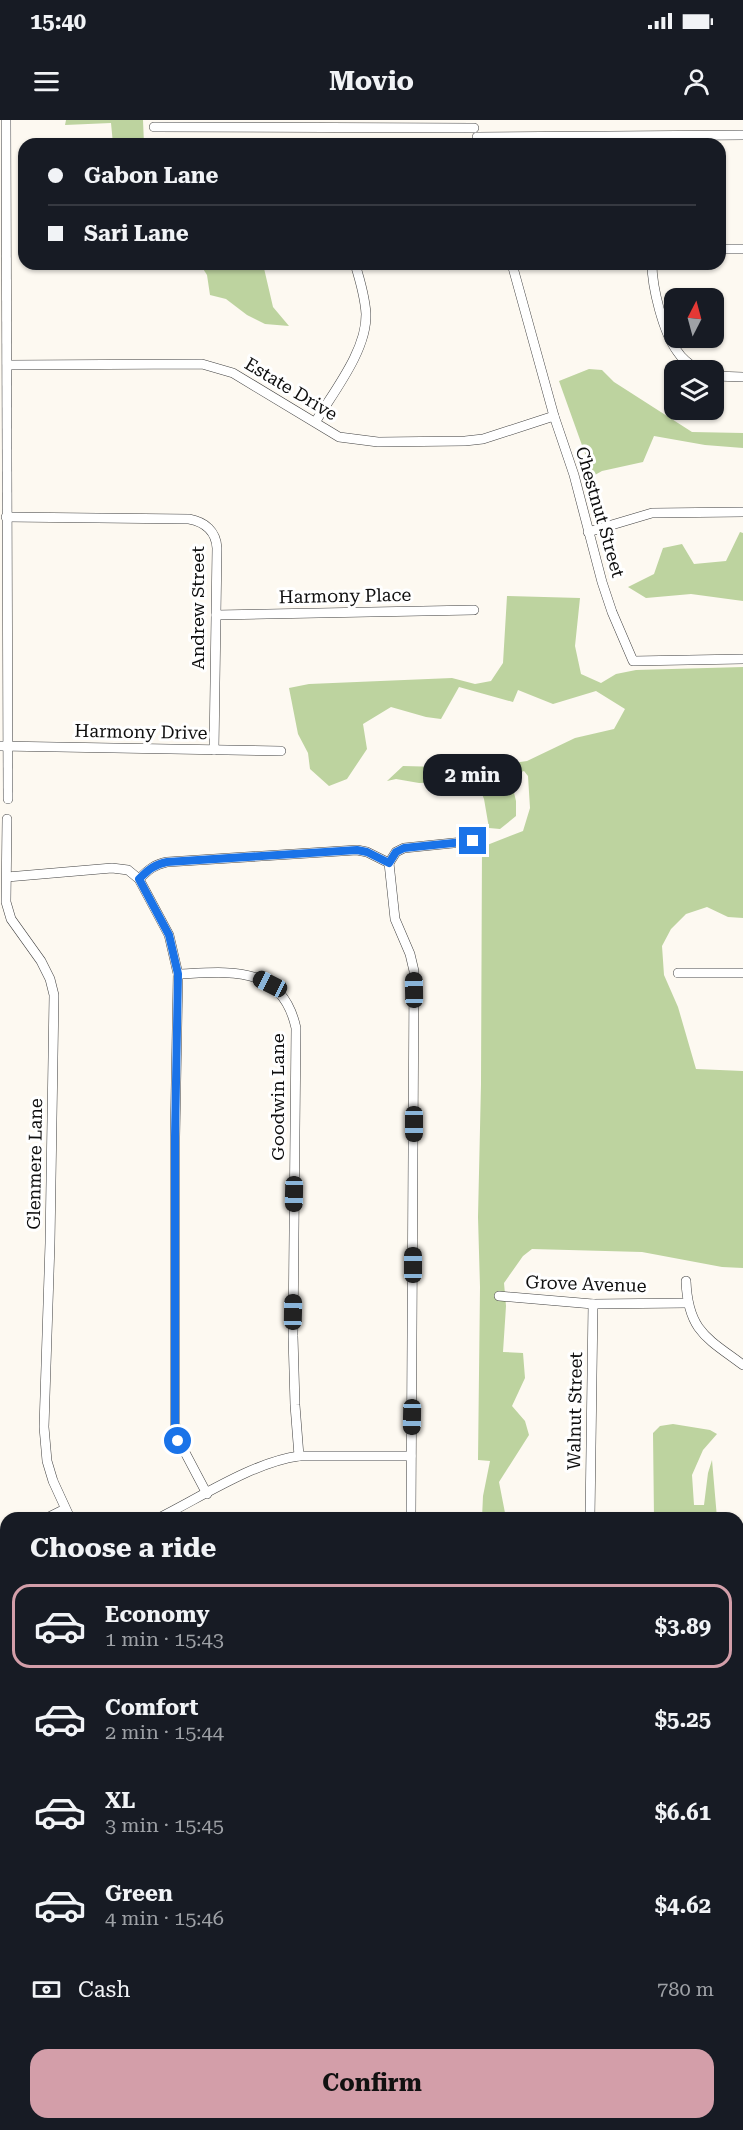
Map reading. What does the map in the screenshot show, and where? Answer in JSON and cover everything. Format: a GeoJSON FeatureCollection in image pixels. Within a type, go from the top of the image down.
{"type":"FeatureCollection","features":[{"type":"Feature","properties":{"kind":"street"},"geometry":{"type":"LineString","coordinates":[[6,120],[8,365],[3,746],[8,799]]}},
{"type":"Feature","properties":{"kind":"street"},"geometry":{"type":"LineString","coordinates":[[154,127],[743,135]]}},
{"type":"Feature","properties":{"kind":"street"},"geometry":{"type":"LineString","coordinates":[[726,249],[743,249]]}},
{"type":"Feature","properties":{"kind":"street"},"geometry":{"type":"LineString","coordinates":[[316,421],[358,350],[364,335],[366,312],[356,270]]}},
{"type":"Feature","properties":{"kind":"street","name":"Chestnut Street"},"geometry":{"type":"LineString","coordinates":[[514,270],[612,612],[633,661],[743,659]]}},
{"type":"Feature","properties":{"kind":"street"},"geometry":{"type":"LineString","coordinates":[[652,270],[652,282],[670,339],[686,360]]}},
{"type":"Feature","properties":{"kind":"street","name":"Estate Drive"},"geometry":{"type":"LineString","coordinates":[[8,365],[202,364],[233,373],[316,421],[339,437],[347,439],[407,443],[483,439],[554,416]]}},
{"type":"Feature","properties":{"kind":"street"},"geometry":{"type":"LineString","coordinates":[[724,376],[743,377]]}},
{"type":"Feature","properties":{"kind":"street"},"geometry":{"type":"LineString","coordinates":[[588,532],[652,513],[743,512]]}},
{"type":"Feature","properties":{"kind":"street","name":"Andrew Street"},"geometry":{"type":"LineString","coordinates":[[6,517],[189,519],[202,524],[212,532],[216,543],[214,750]]}},
{"type":"Feature","properties":{"kind":"street","name":"Harmony Place"},"geometry":{"type":"LineString","coordinates":[[216,615],[474,610]]}},
{"type":"Feature","properties":{"kind":"street","name":"Harmony Drive"},"geometry":{"type":"LineString","coordinates":[[3,746],[281,751]]}},
{"type":"Feature","properties":{"kind":"street","name":"Glenmere Lane"},"geometry":{"type":"LineString","coordinates":[[7,819],[6,902],[10,919],[41,961],[50,979],[54,995],[44,1427],[47,1461],[67,1512]]}},
{"type":"Feature","properties":{"kind":"street"},"geometry":{"type":"LineString","coordinates":[[411,1512],[414,971],[410,954],[395,919],[389,863],[396,852],[404,848],[473,841]]}},
{"type":"Feature","properties":{"kind":"street"},"geometry":{"type":"LineString","coordinates":[[139,879],[150,868],[167,862],[357,850],[367,852],[389,863]]}},
{"type":"Feature","properties":{"kind":"street"},"geometry":{"type":"LineString","coordinates":[[7,877],[120,867],[139,879],[169,935],[178,974],[175,1137],[175,1424],[178,1441],[207,1494]]}},
{"type":"Feature","properties":{"kind":"street","name":"Goodwin Lane"},"geometry":{"type":"LineString","coordinates":[[178,974],[234,972],[254,976],[270,984],[289,1005],[296,1028],[293,1336],[299,1456]]}},
{"type":"Feature","properties":{"kind":"street"},"geometry":{"type":"LineString","coordinates":[[678,973],[743,973]]}},
{"type":"Feature","properties":{"kind":"street"},"geometry":{"type":"LineString","coordinates":[[686,1281],[688,1303],[703,1335],[743,1365]]}},
{"type":"Feature","properties":{"kind":"street","name":"Grove Avenue"},"geometry":{"type":"LineString","coordinates":[[499,1296],[593,1304],[688,1303]]}},
{"type":"Feature","properties":{"kind":"street","name":"Walnut Street"},"geometry":{"type":"LineString","coordinates":[[590,1512],[593,1304]]}},
{"type":"Feature","properties":{"kind":"street"},"geometry":{"type":"LineString","coordinates":[[171,1512],[254,1469],[285,1458],[411,1456]]}},
{"type":"Feature","properties":{"kind":"street"},"geometry":{"type":"LineString","coordinates":[[59,1512],[65,1509]]}},
{"type":"Feature","properties":{"kind":"green space"},"geometry":{"type":"Polygon","coordinates":[[[66,120],[143,120],[144,138],[112,138],[111,123],[65,125],[66,120]]]}},
{"type":"Feature","properties":{"kind":"green space"},"geometry":{"type":"Polygon","coordinates":[[[204,270],[264,270],[273,307],[289,326],[265,324],[247,315],[226,299],[210,295],[207,275],[204,270]]]}},
{"type":"Feature","properties":{"kind":"green space"},"geometry":{"type":"Polygon","coordinates":[[[589,369],[602,370],[614,382],[664,414],[664,420],[673,420],[692,432],[743,433],[743,448],[705,445],[654,436],[643,462],[602,471],[593,476],[559,381],[589,369]]]}},
{"type":"Feature","properties":{"kind":"green space"},"geometry":{"type":"Polygon","coordinates":[[[740,532],[743,533],[743,601],[691,594],[646,598],[628,587],[654,574],[663,548],[682,544],[694,564],[726,561],[740,532]]]}},
{"type":"Feature","properties":{"kind":"green space"},"geometry":{"type":"Polygon","coordinates":[[[507,596],[580,598],[575,646],[581,674],[601,683],[616,674],[636,670],[743,667],[743,918],[728,917],[707,907],[686,914],[671,929],[662,946],[664,975],[678,1007],[696,1069],[743,1071],[743,1268],[722,1267],[642,1252],[532,1249],[523,1256],[504,1283],[506,1306],[503,1352],[523,1353],[525,1378],[512,1406],[525,1421],[529,1435],[499,1482],[505,1512],[482,1512],[490,1461],[478,1460],[482,847],[523,831],[530,808],[528,776],[524,771],[510,776],[516,801],[516,816],[500,829],[489,828],[484,799],[476,780],[454,777],[443,782],[419,783],[396,779],[387,781],[403,766],[466,770],[527,761],[575,738],[614,729],[625,709],[596,691],[553,704],[518,690],[513,702],[459,687],[441,719],[391,707],[363,724],[367,749],[347,779],[329,786],[310,769],[308,753],[298,734],[289,688],[309,684],[452,678],[475,684],[491,681],[503,663],[507,596]]]}},
{"type":"Feature","properties":{"kind":"green space"},"geometry":{"type":"Polygon","coordinates":[[[673,1424],[710,1430],[717,1434],[703,1450],[692,1475],[694,1505],[704,1505],[712,1460],[716,1512],[654,1512],[653,1433],[660,1426],[673,1424]]]}},
{"type":"Feature","properties":{"kind":"route"},"geometry":{"type":"LineString","coordinates":[[178,1441],[175,1424],[175,1137],[178,974],[169,935],[139,879],[150,868],[167,862],[357,850],[367,852],[389,863],[396,852],[404,848],[473,841]]}}]}
